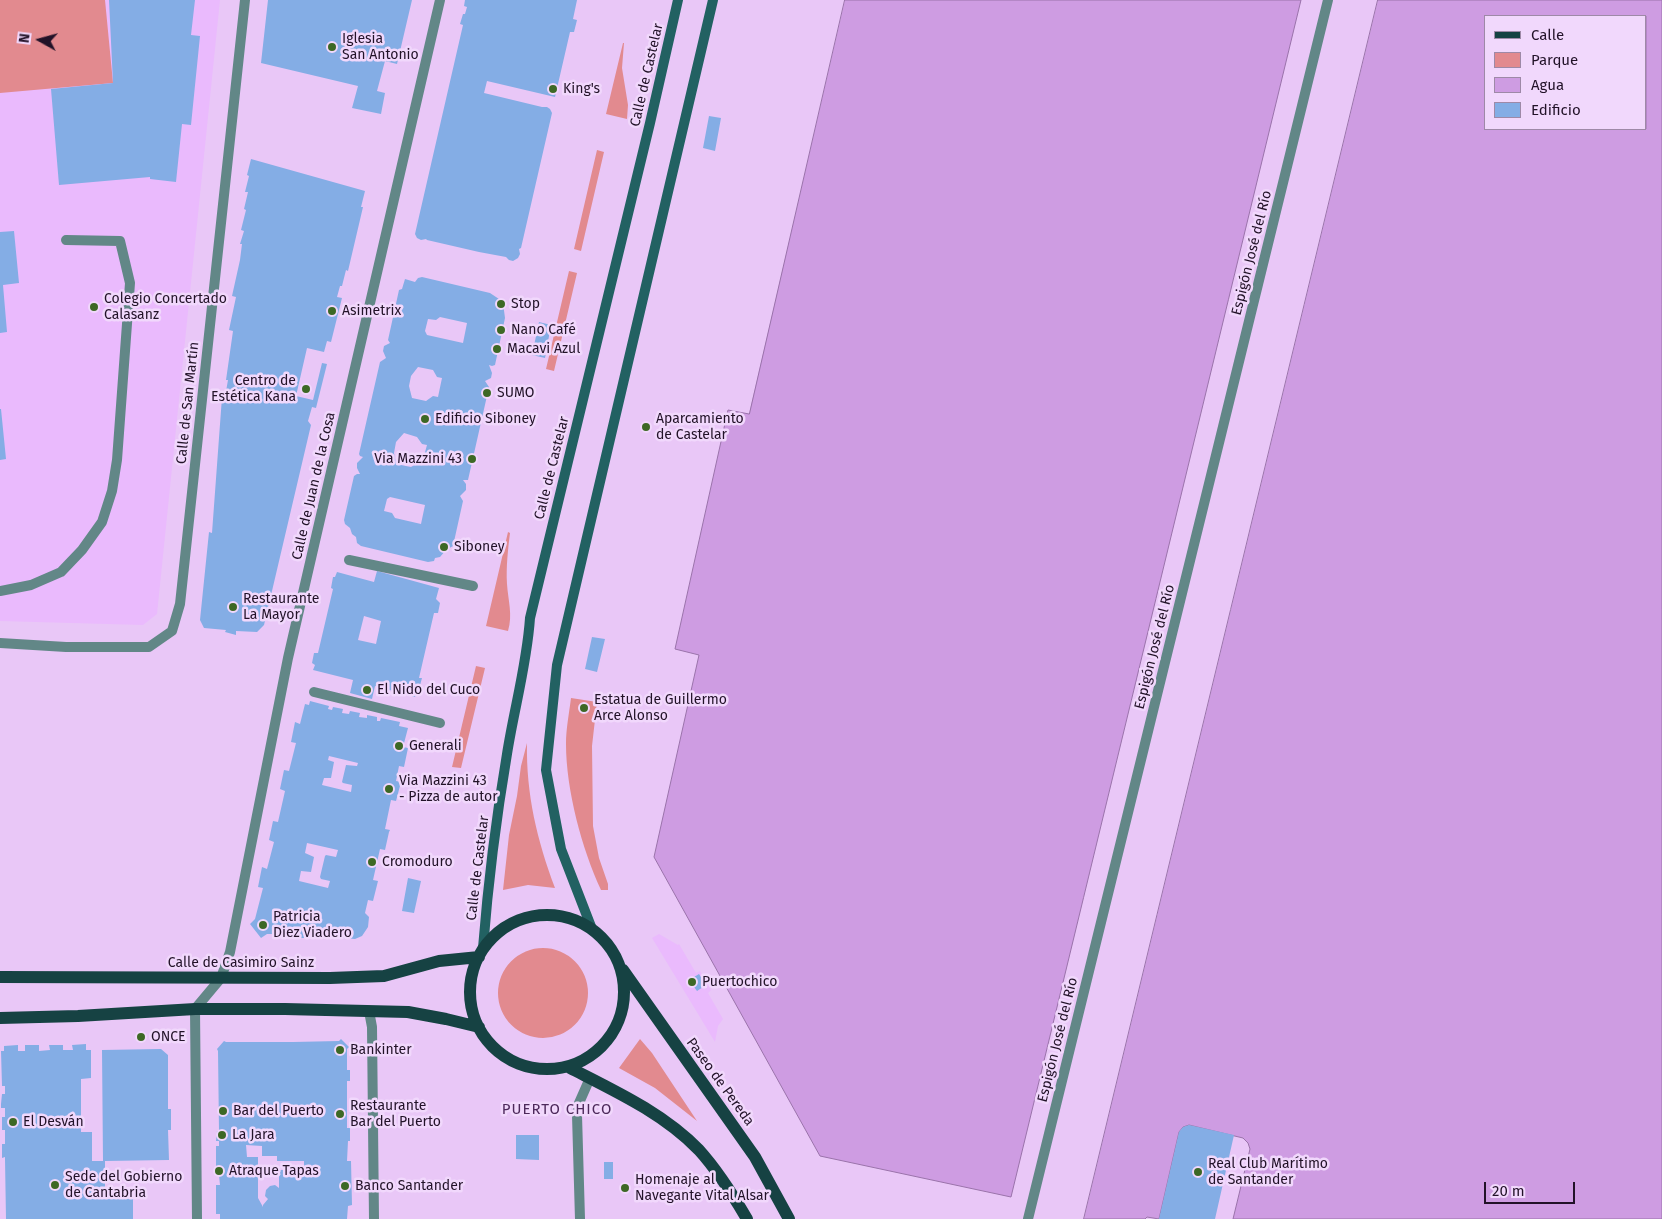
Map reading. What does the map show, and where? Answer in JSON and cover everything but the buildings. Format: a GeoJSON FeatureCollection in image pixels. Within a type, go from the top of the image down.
{"type":"FeatureCollection","features":[{"type":"Feature","properties":{"kind":"main road","name":"Calle de Castelar"},"geometry":{"type":"LineString","coordinates":[[481,953],[486,899],[507,755],[525,658],[530,618],[648,133],[678,0]]}},
{"type":"Feature","properties":{"kind":"main road"},"geometry":{"type":"LineString","coordinates":[[592,929],[562,849],[546,770],[556,665],[714,0]]}},
{"type":"Feature","properties":{"kind":"main road"},"geometry":{"type":"LineString","coordinates":[[560,915],[592,929],[607,942],[620,966],[624,993],[618,1020],[604,1045],[582,1063],[570,1068],[544,1071],[513,1062],[488,1041],[479,1028],[472,1004],[473,979],[481,953],[493,934],[524,917],[560,915]]}},
{"type":"Feature","properties":{"kind":"main road","name":"Calle de Casimiro Sainz"},"geometry":{"type":"LineString","coordinates":[[0,977],[330,978],[384,976],[439,961],[481,953]]}},
{"type":"Feature","properties":{"kind":"main road","name":"Paseo de Pereda"},"geometry":{"type":"LineString","coordinates":[[620,966],[755,1157],[789,1219]]}},
{"type":"Feature","properties":{"kind":"main road"},"geometry":{"type":"LineString","coordinates":[[0,1018],[78,1016],[195,1009],[285,1009],[408,1012],[446,1019],[479,1028]]}},
{"type":"Feature","properties":{"kind":"main road"},"geometry":{"type":"LineString","coordinates":[[570,1068],[650,1110],[675,1129],[698,1150],[720,1175],[747,1219]]}},
{"type":"Feature","properties":{"kind":"street","name":"Calle de San Martín"},"geometry":{"type":"LineString","coordinates":[[0,643],[66,647],[149,647],[172,631],[180,604],[245,0]]}},
{"type":"Feature","properties":{"kind":"street","name":"Calle de Juan de la Cosa"},"geometry":{"type":"LineString","coordinates":[[221,978],[230,952],[288,658],[440,0]]}},
{"type":"Feature","properties":{"kind":"street","name":"Espigón José del Río"},"geometry":{"type":"LineString","coordinates":[[1028,1219],[1328,0]]}},
{"type":"Feature","properties":{"kind":"street"},"geometry":{"type":"LineString","coordinates":[[0,591],[31,585],[60,572],[82,550],[102,522],[112,491],[117,460],[130,283],[120,241],[66,240]]}},
{"type":"Feature","properties":{"kind":"street"},"geometry":{"type":"LineString","coordinates":[[349,560],[472,586]]}},
{"type":"Feature","properties":{"kind":"street"},"geometry":{"type":"LineString","coordinates":[[314,692],[440,723]]}},
{"type":"Feature","properties":{"kind":"street"},"geometry":{"type":"LineString","coordinates":[[198,1219],[195,1009],[221,978]]}},
{"type":"Feature","properties":{"kind":"street"},"geometry":{"type":"LineString","coordinates":[[369,1011],[372,1027],[374,1219]]}},
{"type":"Feature","properties":{"kind":"street"},"geometry":{"type":"LineString","coordinates":[[580,1219],[577,1115],[579,1103],[590,1078]]}},
{"type":"Feature","properties":{"kind":"shaded area","name":"Colegio Concertado Calasanz"},"geometry":{"type":"Polygon","coordinates":[[[0,0],[220,0],[157,614],[143,625],[0,621],[0,0]]]}},
{"type":"Feature","properties":{"kind":"shaded area","name":"Puertochico"},"geometry":{"type":"Polygon","coordinates":[[[659,934],[679,944],[696,973],[700,971],[711,990],[708,993],[723,1019],[718,1026],[715,1042],[652,938],[659,934]]]}},
{"type":"Feature","properties":{"kind":"green space"},"geometry":{"type":"Polygon","coordinates":[[[0,0],[105,0],[113,83],[0,93],[0,0]]]}},
{"type":"Feature","properties":{"kind":"green space"},"geometry":{"type":"Polygon","coordinates":[[[623,43],[622,68],[628,105],[627,119],[606,114],[623,43]]]}},
{"type":"Feature","properties":{"kind":"green space"},"geometry":{"type":"Polygon","coordinates":[[[597,150],[604,152],[581,251],[574,249],[597,150]]]}},
{"type":"Feature","properties":{"kind":"green space"},"geometry":{"type":"Polygon","coordinates":[[[569,271],[577,273],[554,371],[546,369],[569,271]]]}},
{"type":"Feature","properties":{"kind":"green space"},"geometry":{"type":"Polygon","coordinates":[[[508,532],[510,533],[507,578],[510,613],[508,631],[486,626],[508,532]]]}},
{"type":"Feature","properties":{"kind":"green space"},"geometry":{"type":"Polygon","coordinates":[[[476,666],[485,668],[461,768],[452,767],[476,666]]]}},
{"type":"Feature","properties":{"kind":"green space"},"geometry":{"type":"Polygon","coordinates":[[[571,698],[597,702],[592,746],[593,826],[608,890],[601,890],[594,874],[576,819],[572,800],[566,744],[571,698]]]}},
{"type":"Feature","properties":{"kind":"green space"},"geometry":{"type":"Polygon","coordinates":[[[527,743],[528,780],[534,817],[555,888],[528,885],[503,890],[509,835],[527,743]]]}},
{"type":"Feature","properties":{"kind":"green space"},"geometry":{"type":"Polygon","coordinates":[[[543,948],[560,952],[575,961],[584,976],[588,993],[584,1010],[575,1025],[560,1034],[543,1038],[526,1034],[511,1025],[502,1010],[498,993],[502,976],[511,961],[526,952],[543,948]]]}},
{"type":"Feature","properties":{"kind":"green space"},"geometry":{"type":"Polygon","coordinates":[[[640,1039],[652,1053],[697,1121],[655,1088],[619,1068],[640,1039]]]}},
{"type":"Feature","properties":{"kind":"water"},"geometry":{"type":"Polygon","coordinates":[[[845,0],[1301,0],[1011,1197],[820,1156],[654,857],[699,655],[675,649],[728,410],[749,414],[845,0]]]}},
{"type":"Feature","properties":{"kind":"water"},"geometry":{"type":"Polygon","coordinates":[[[1378,0],[1662,0],[1662,1219],[1233,1219],[1250,1149],[1248,1143],[1243,1138],[1189,1125],[1183,1127],[1179,1132],[1159,1219],[1147,1217],[1145,1219],[1084,1219],[1378,0]]]}},
{"type":"Feature","properties":{"kind":"place","name":"Iglesia San Antonio"},"geometry":{"type":"Point","coordinates":[332,47]}},
{"type":"Feature","properties":{"kind":"place","name":"King's"},"geometry":{"type":"Point","coordinates":[553,89]}},
{"type":"Feature","properties":{"kind":"place","name":"Stop"},"geometry":{"type":"Point","coordinates":[501,304]}},
{"type":"Feature","properties":{"kind":"place","name":"Colegio Concertado Calasanz"},"geometry":{"type":"Point","coordinates":[94,307]}},
{"type":"Feature","properties":{"kind":"place","name":"Asimetrix"},"geometry":{"type":"Point","coordinates":[332,311]}},
{"type":"Feature","properties":{"kind":"place","name":"Nano Café"},"geometry":{"type":"Point","coordinates":[501,330]}},
{"type":"Feature","properties":{"kind":"place","name":"Macavi Azul"},"geometry":{"type":"Point","coordinates":[497,349]}},
{"type":"Feature","properties":{"kind":"place","name":"Centro de Estética Kana"},"geometry":{"type":"Point","coordinates":[306,389]}},
{"type":"Feature","properties":{"kind":"place","name":"SUMO"},"geometry":{"type":"Point","coordinates":[487,393]}},
{"type":"Feature","properties":{"kind":"place","name":"Edificio Siboney"},"geometry":{"type":"Point","coordinates":[425,419]}},
{"type":"Feature","properties":{"kind":"place","name":"Aparcamiento de Castelar"},"geometry":{"type":"Point","coordinates":[646,427]}},
{"type":"Feature","properties":{"kind":"place","name":"Via Mazzini 43"},"geometry":{"type":"Point","coordinates":[472,459]}},
{"type":"Feature","properties":{"kind":"place","name":"Siboney"},"geometry":{"type":"Point","coordinates":[444,547]}},
{"type":"Feature","properties":{"kind":"place","name":"Restaurante La Mayor"},"geometry":{"type":"Point","coordinates":[233,607]}},
{"type":"Feature","properties":{"kind":"place","name":"El Nido del Cuco"},"geometry":{"type":"Point","coordinates":[367,690]}},
{"type":"Feature","properties":{"kind":"place","name":"Estatua de Guillermo Arce Alonso"},"geometry":{"type":"Point","coordinates":[584,708]}},
{"type":"Feature","properties":{"kind":"place","name":"Generali"},"geometry":{"type":"Point","coordinates":[399,746]}},
{"type":"Feature","properties":{"kind":"place","name":"Via Mazzini 43 - Pizza de autor"},"geometry":{"type":"Point","coordinates":[389,789]}},
{"type":"Feature","properties":{"kind":"place","name":"Cromoduro"},"geometry":{"type":"Point","coordinates":[372,862]}},
{"type":"Feature","properties":{"kind":"place","name":"Patricia Diez Viadero"},"geometry":{"type":"Point","coordinates":[263,925]}},
{"type":"Feature","properties":{"kind":"place","name":"Puertochico"},"geometry":{"type":"Point","coordinates":[692,982]}},
{"type":"Feature","properties":{"kind":"place","name":"ONCE"},"geometry":{"type":"Point","coordinates":[141,1037]}},
{"type":"Feature","properties":{"kind":"place","name":"Bankinter"},"geometry":{"type":"Point","coordinates":[340,1050]}},
{"type":"Feature","properties":{"kind":"place","name":"Bar del Puerto"},"geometry":{"type":"Point","coordinates":[223,1111]}},
{"type":"Feature","properties":{"kind":"place","name":"Restaurante Bar del Puerto"},"geometry":{"type":"Point","coordinates":[340,1114]}},
{"type":"Feature","properties":{"kind":"place","name":"El Desván"},"geometry":{"type":"Point","coordinates":[13,1122]}},
{"type":"Feature","properties":{"kind":"place","name":"La Jara"},"geometry":{"type":"Point","coordinates":[222,1135]}},
{"type":"Feature","properties":{"kind":"place","name":"Atraque Tapas"},"geometry":{"type":"Point","coordinates":[219,1171]}},
{"type":"Feature","properties":{"kind":"place","name":"Real Club Marítimo de Santander"},"geometry":{"type":"Point","coordinates":[1198,1172]}},
{"type":"Feature","properties":{"kind":"place","name":"Sede del Gobierno de Cantabria"},"geometry":{"type":"Point","coordinates":[55,1185]}},
{"type":"Feature","properties":{"kind":"place","name":"Banco Santander"},"geometry":{"type":"Point","coordinates":[345,1186]}},
{"type":"Feature","properties":{"kind":"place","name":"Homenaje al Navegante Vital Alsar"},"geometry":{"type":"Point","coordinates":[625,1188]}},
{"type":"Feature","properties":{"kind":"district","name":"PUERTO CHICO"},"geometry":{"type":"Point","coordinates":[557,1110]}}]}
